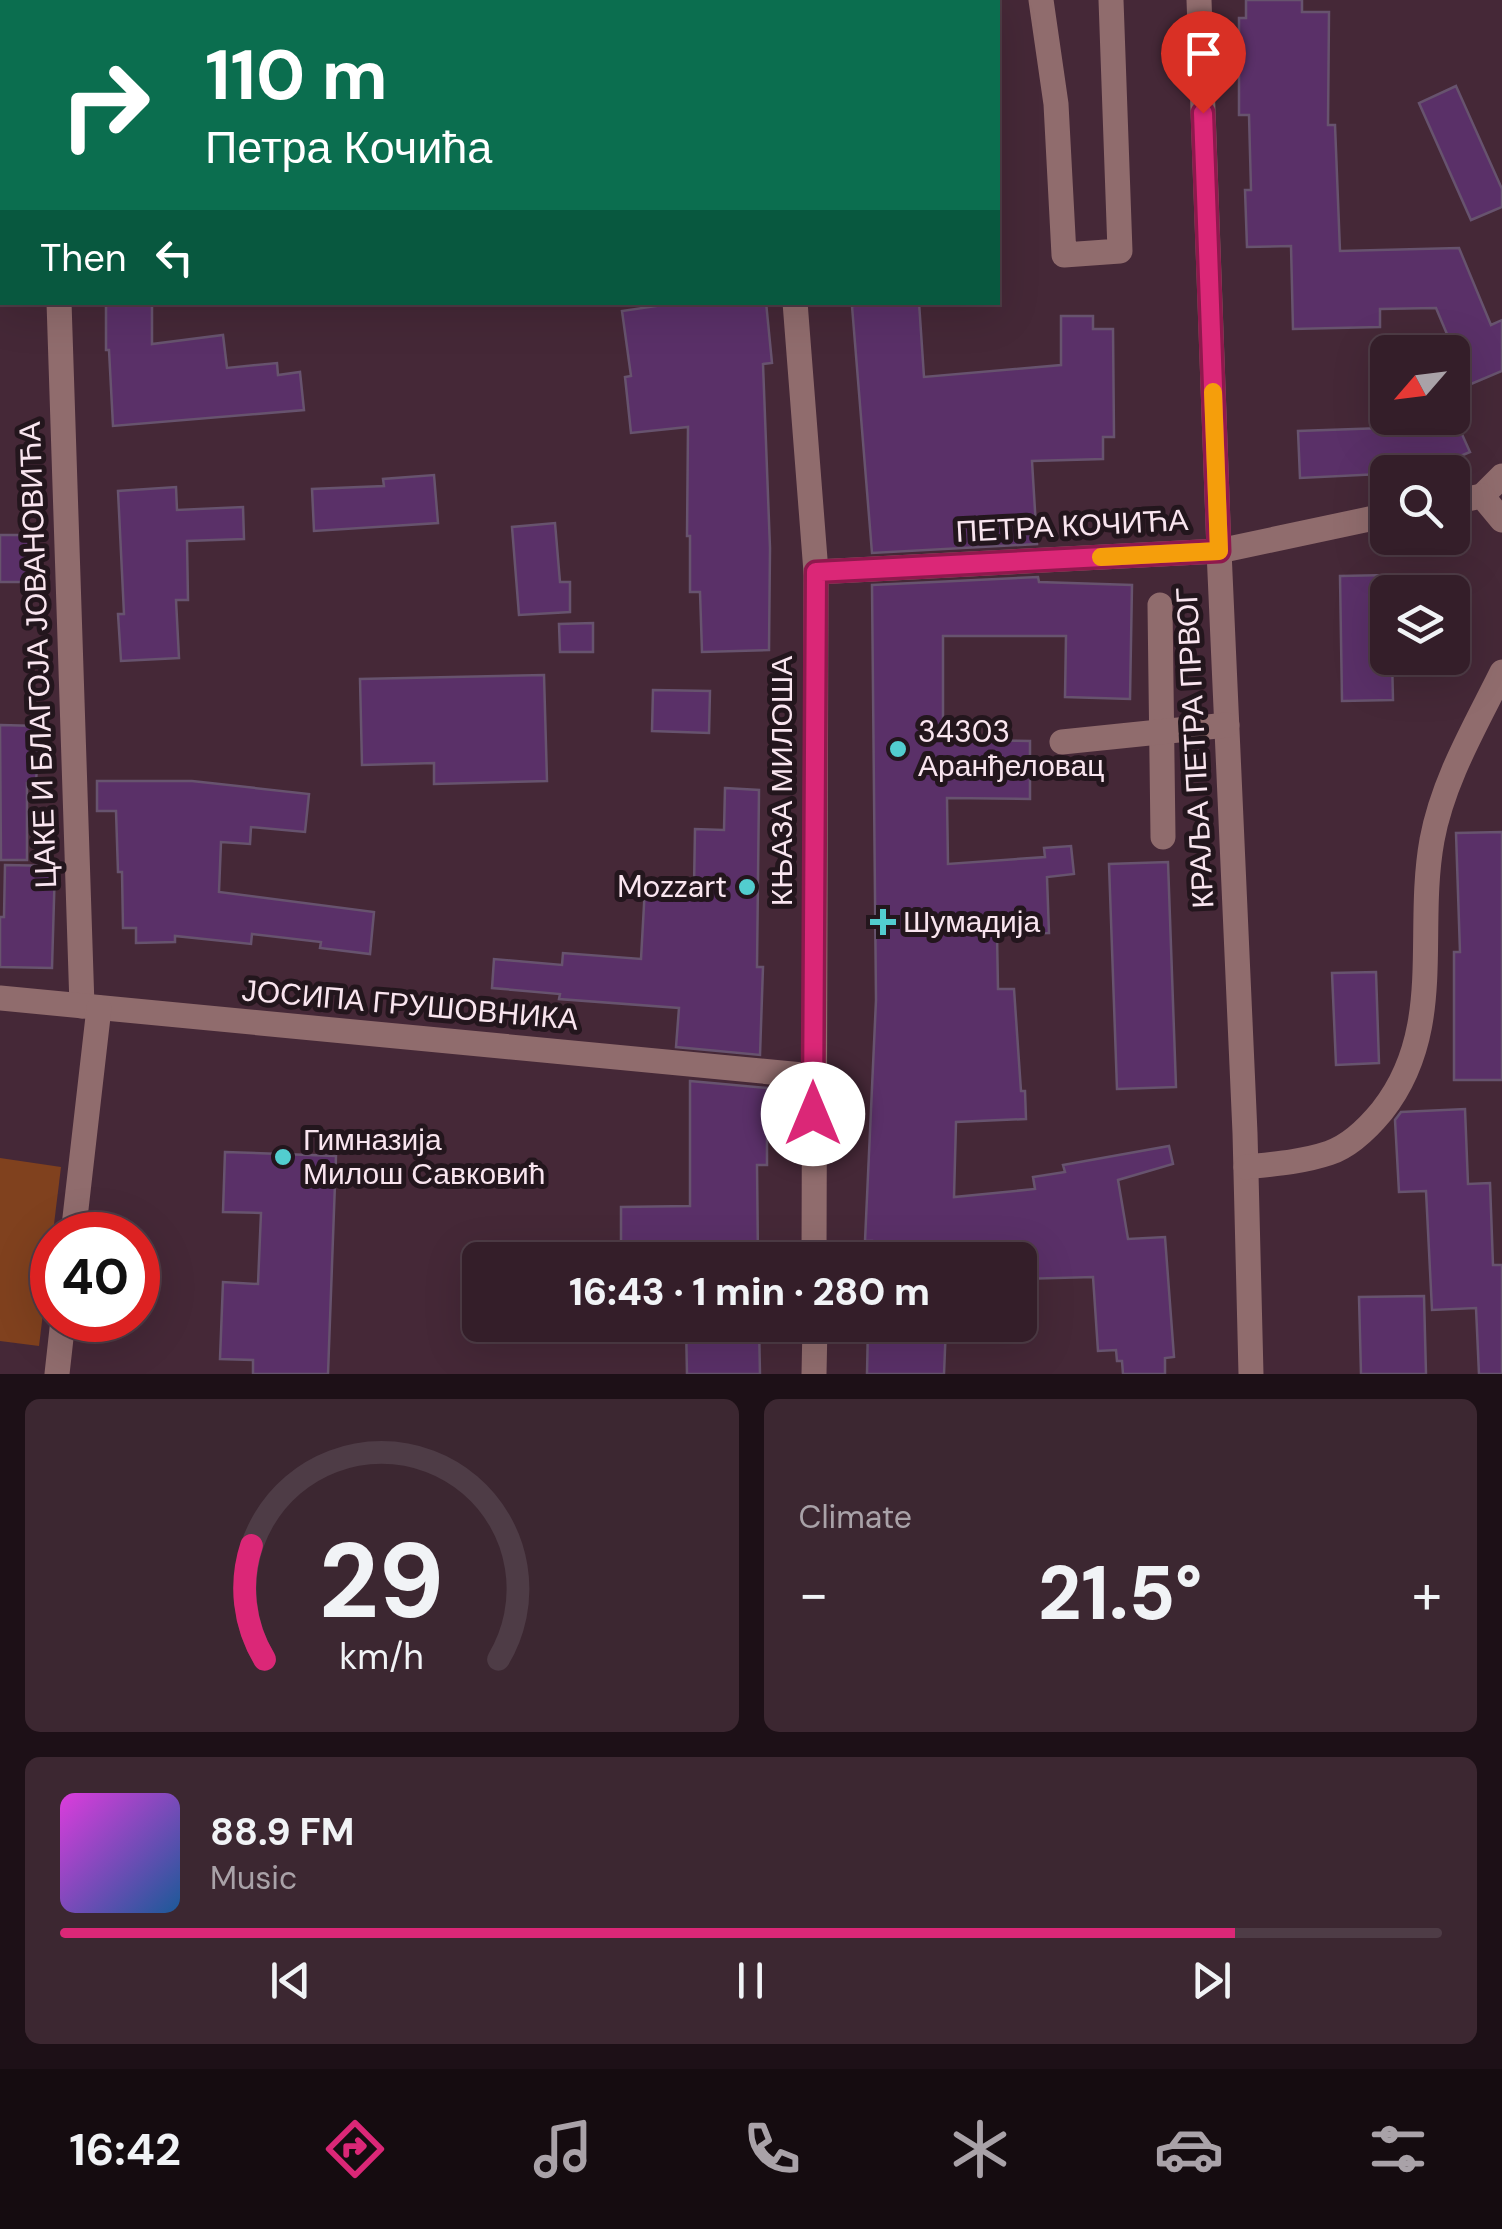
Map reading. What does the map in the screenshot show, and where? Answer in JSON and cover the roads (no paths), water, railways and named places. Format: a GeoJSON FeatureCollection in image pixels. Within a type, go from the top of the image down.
{"type":"FeatureCollection","features":[{"type":"Feature","properties":{"kind":"street"},"geometry":{"type":"LineString","coordinates":[[1040,0],[1056,104],[1064,255],[1120,251],[1111,0]]}},
{"type":"Feature","properties":{"kind":"street","name":"КРАЉА ПЕТРА ПРВОГ"},"geometry":{"type":"LineString","coordinates":[[1200,0],[1251,1374]]}},
{"type":"Feature","properties":{"kind":"street","name":"ЦАКЕ И БЛАГОЈА ЈОВАНОВИЋА"},"geometry":{"type":"LineString","coordinates":[[58,305],[91,1007],[75,1212]]}},
{"type":"Feature","properties":{"kind":"street","name":"КЊАЗА МИЛОША"},"geometry":{"type":"LineString","coordinates":[[796,305],[816,572],[814,1242]]}},
{"type":"Feature","properties":{"kind":"street"},"geometry":{"type":"LineString","coordinates":[[1470,498],[1482,496],[1502,476]]}},
{"type":"Feature","properties":{"kind":"street"},"geometry":{"type":"LineString","coordinates":[[1482,496],[1502,520]]}},
{"type":"Feature","properties":{"kind":"street","name":"ПЕТРА КОЧИЋА"},"geometry":{"type":"LineString","coordinates":[[816,572],[1219,551],[1370,519]]}},
{"type":"Feature","properties":{"kind":"street"},"geometry":{"type":"LineString","coordinates":[[1160,605],[1163,837]]}},
{"type":"Feature","properties":{"kind":"street"},"geometry":{"type":"LineString","coordinates":[[1246,1168],[1332,1152],[1364,1130],[1398,1090],[1421,1033],[1432,838],[1444,795],[1502,672]]}},
{"type":"Feature","properties":{"kind":"street"},"geometry":{"type":"LineString","coordinates":[[1062,742],[1227,725]]}},
{"type":"Feature","properties":{"kind":"street","name":"ЈОСИПА ГРУШОВНИКА"},"geometry":{"type":"LineString","coordinates":[[0,998],[813,1076]]}},
{"type":"Feature","properties":{"kind":"street"},"geometry":{"type":"LineString","coordinates":[[57,1374],[61,1342]]}},
{"type":"Feature","properties":{"kind":"street"},"geometry":{"type":"LineString","coordinates":[[814,1374],[815,1342]]}},
{"type":"Feature","properties":{"kind":"place","name":"34303 Аранђеловац"},"geometry":{"type":"Point","coordinates":[898,749]}},
{"type":"Feature","properties":{"kind":"place","name":"Mozzart"},"geometry":{"type":"Point","coordinates":[747,887]}},
{"type":"Feature","properties":{"kind":"place","name":"Шумадија"},"geometry":{"type":"Point","coordinates":[883,922]}},
{"type":"Feature","properties":{"kind":"place","name":"Гимназија Милош Савковић"},"geometry":{"type":"Point","coordinates":[283,1157]}}]}
